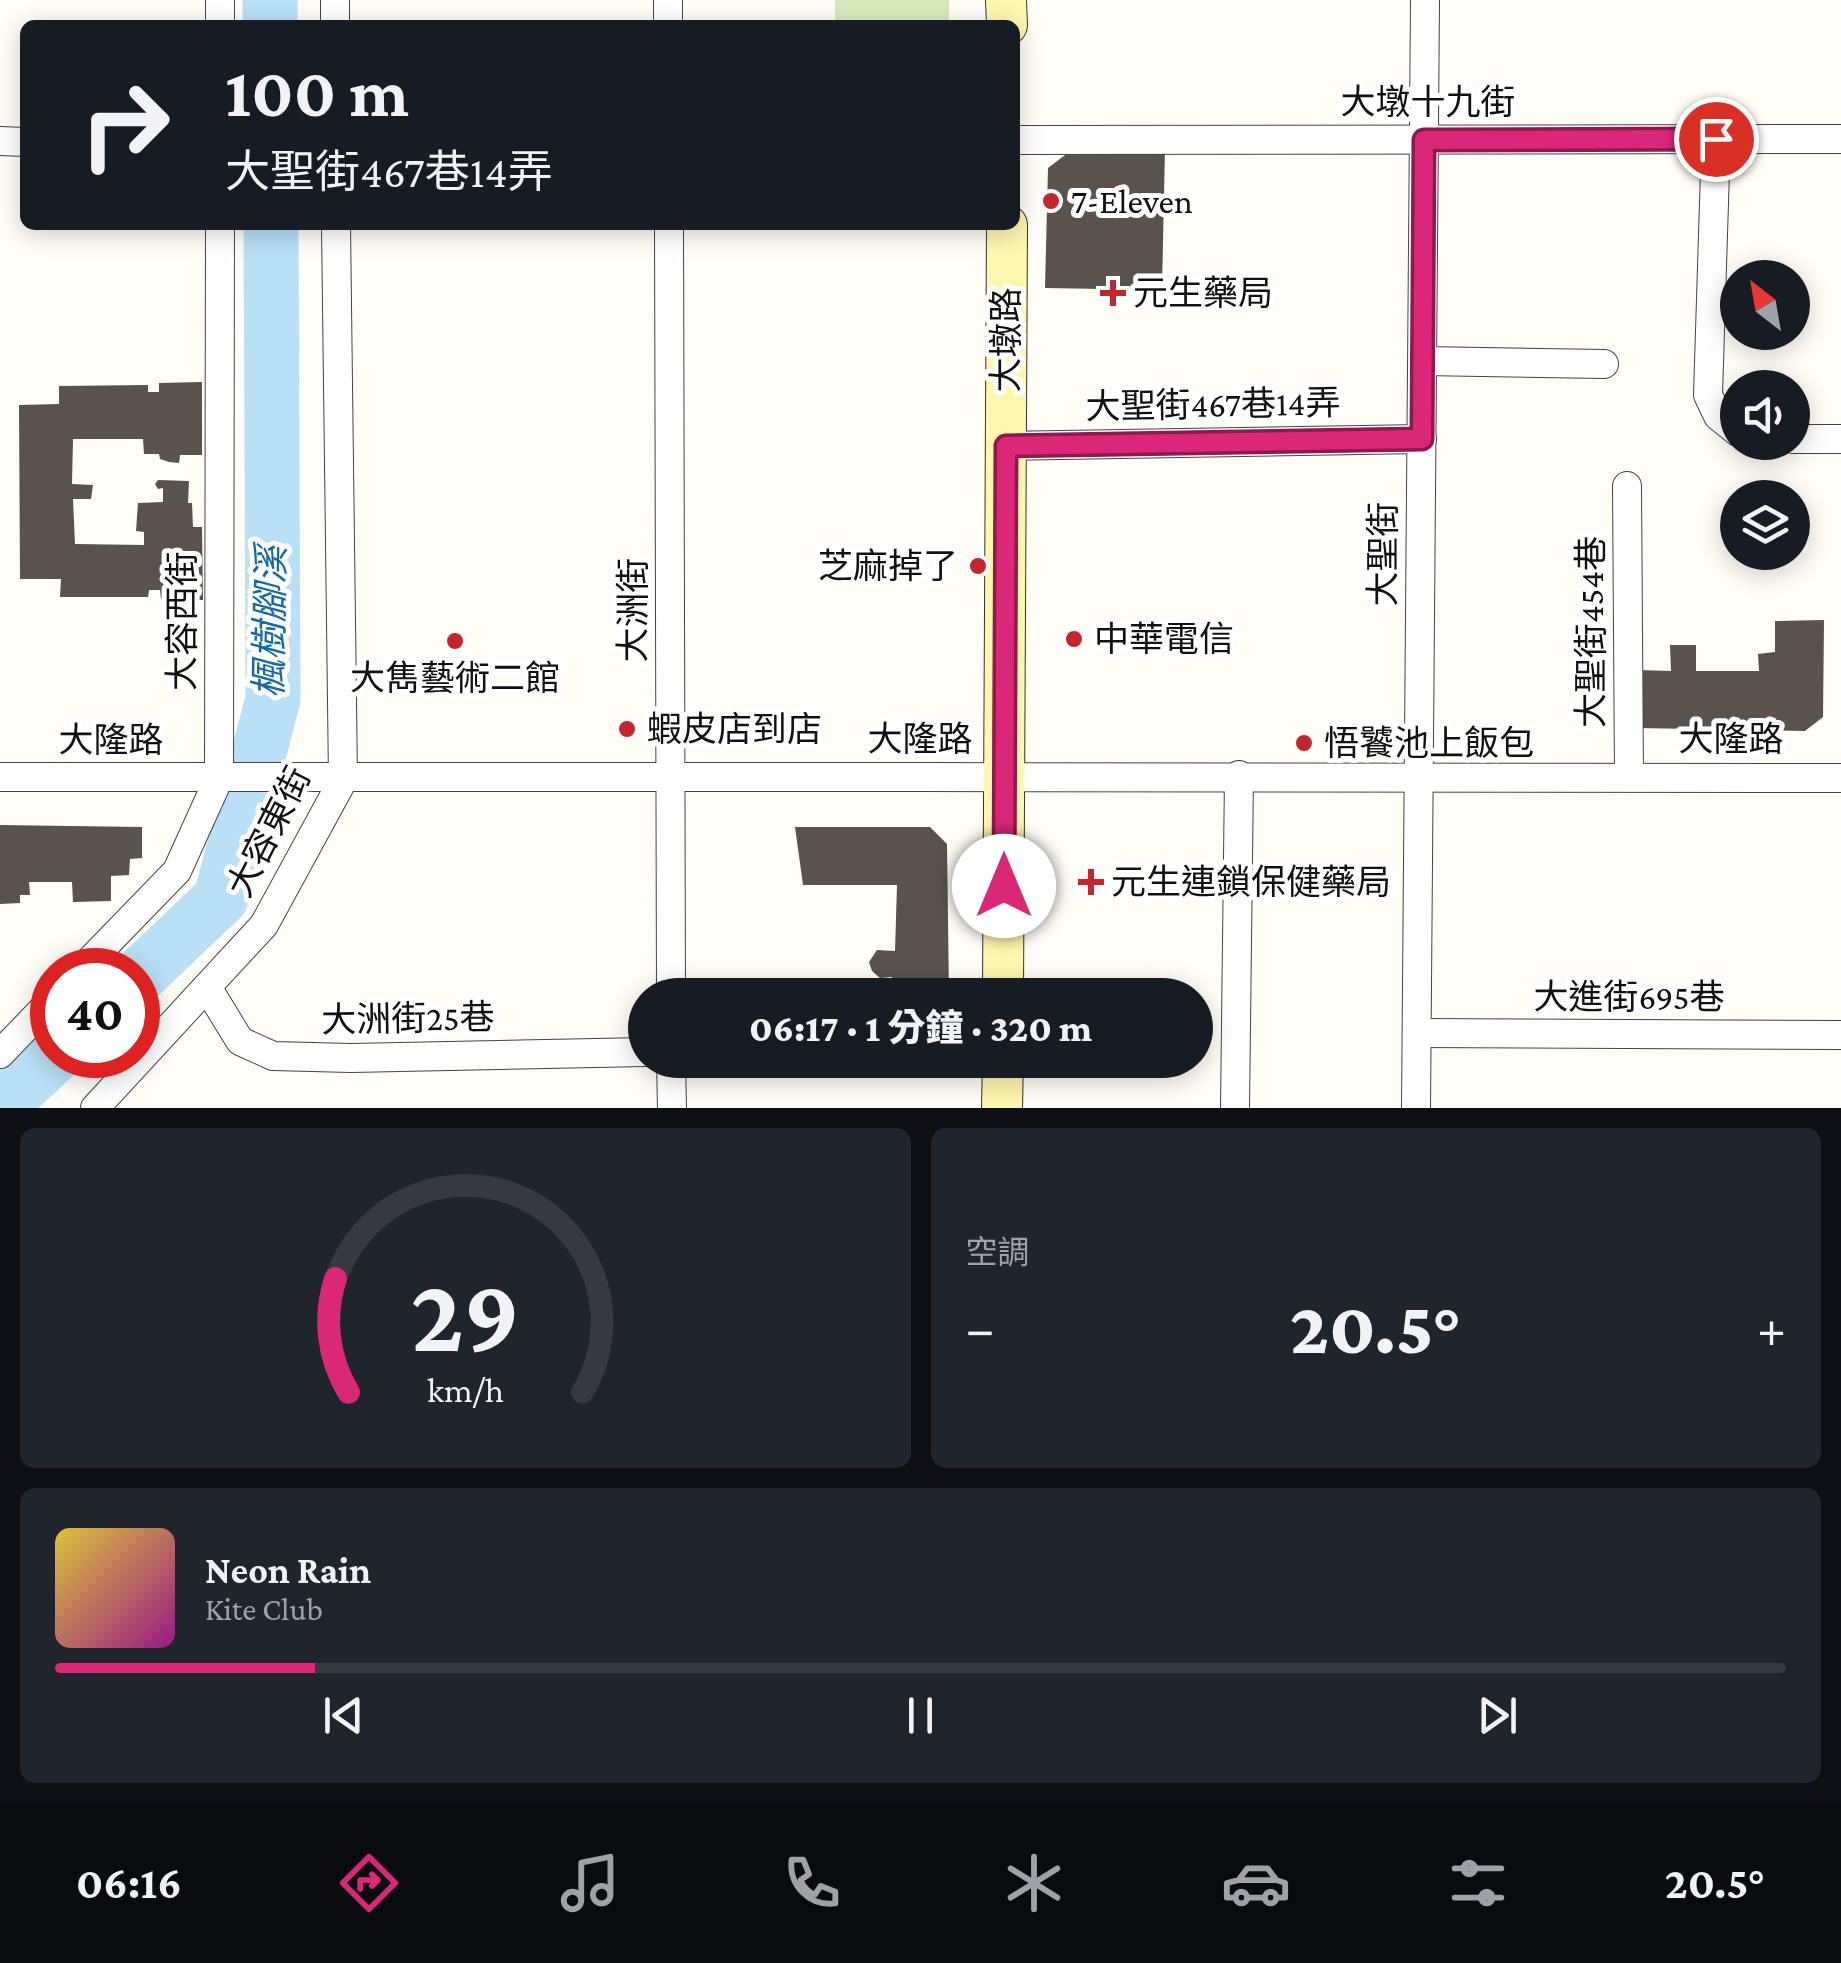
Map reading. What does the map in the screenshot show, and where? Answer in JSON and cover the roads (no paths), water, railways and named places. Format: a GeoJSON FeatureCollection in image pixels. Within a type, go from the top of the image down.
{"type":"FeatureCollection","features":[{"type":"Feature","properties":{"kind":"street","name":"大聖街"},"geometry":{"type":"LineString","coordinates":[[1416,1108],[1425,0]]}},
{"type":"Feature","properties":{"kind":"street"},"geometry":{"type":"LineString","coordinates":[[1716,139],[1708,395],[1720,418]]}},
{"type":"Feature","properties":{"kind":"street","name":"大墩十九街"},"geometry":{"type":"LineString","coordinates":[[1020,140],[1841,140]]}},
{"type":"Feature","properties":{"kind":"street","name":"大容西街"},"geometry":{"type":"LineString","coordinates":[[102,948],[177,871],[219,778],[220,230]]}},
{"type":"Feature","properties":{"kind":"street","name":"大容東街"},"geometry":{"type":"LineString","coordinates":[[94,1108],[264,926],[343,780],[336,230]]}},
{"type":"Feature","properties":{"kind":"street","name":"大洲街"},"geometry":{"type":"LineString","coordinates":[[669,230],[672,978]]}},
{"type":"Feature","properties":{"kind":"street","name":"大墩路"},"geometry":{"type":"LineString","coordinates":[[1003,978],[1006,230]]}},
{"type":"Feature","properties":{"kind":"street"},"geometry":{"type":"LineString","coordinates":[[1423,361],[1604,364]]}},
{"type":"Feature","properties":{"kind":"street","name":"大聖街467巷14弄"},"geometry":{"type":"LineString","coordinates":[[1006,446],[1422,439]]}},
{"type":"Feature","properties":{"kind":"street"},"geometry":{"type":"LineString","coordinates":[[1810,439],[1841,439]]}},
{"type":"Feature","properties":{"kind":"street","name":"大聖街454巷"},"geometry":{"type":"LineString","coordinates":[[1627,486],[1630,776]]}},
{"type":"Feature","properties":{"kind":"street"},"geometry":{"type":"LineString","coordinates":[[1236,1108],[1239,776]]}},
{"type":"Feature","properties":{"kind":"street","name":"大隆路"},"geometry":{"type":"LineString","coordinates":[[0,777],[1841,778]]}},
{"type":"Feature","properties":{"kind":"street","name":"大洲街25巷"},"geometry":{"type":"LineString","coordinates":[[207,987],[240,1041],[273,1056],[628,1052]]}},
{"type":"Feature","properties":{"kind":"street"},"geometry":{"type":"LineString","coordinates":[[0,1054],[30,1023]]}},
{"type":"Feature","properties":{"kind":"street","name":"大進街695巷"},"geometry":{"type":"LineString","coordinates":[[1417,1033],[1841,1035]]}},
{"type":"Feature","properties":{"kind":"street"},"geometry":{"type":"LineString","coordinates":[[672,1078],[672,1108]]}},
{"type":"Feature","properties":{"kind":"street"},"geometry":{"type":"LineString","coordinates":[[1002,1078],[1002,1108]]}},
{"type":"Feature","properties":{"kind":"waterway","name":"楓樹腳溪"},"geometry":{"type":"LineString","coordinates":[[270,0],[270,20]]}},
{"type":"Feature","properties":{"kind":"waterway","name":"楓樹腳溪"},"geometry":{"type":"LineString","coordinates":[[160,956],[221,898],[273,699],[271,230]]}},
{"type":"Feature","properties":{"kind":"waterway","name":"楓樹腳溪"},"geometry":{"type":"LineString","coordinates":[[0,1106],[30,1078]]}},
{"type":"Feature","properties":{"kind":"place","name":"7-Eleven"},"geometry":{"type":"Point","coordinates":[1051,201]}},
{"type":"Feature","properties":{"kind":"place","name":"元生藥局"},"geometry":{"type":"Point","coordinates":[1113,293]}},
{"type":"Feature","properties":{"kind":"place","name":"芝麻掉了"},"geometry":{"type":"Point","coordinates":[978,566]}},
{"type":"Feature","properties":{"kind":"place","name":"中華電信"},"geometry":{"type":"Point","coordinates":[1074,639]}},
{"type":"Feature","properties":{"kind":"place","name":"大雋藝術二館"},"geometry":{"type":"Point","coordinates":[455,641]}},
{"type":"Feature","properties":{"kind":"place","name":"蝦皮店到店"},"geometry":{"type":"Point","coordinates":[627,729]}},
{"type":"Feature","properties":{"kind":"place","name":"悟饕池上飯包"},"geometry":{"type":"Point","coordinates":[1304,743]}},
{"type":"Feature","properties":{"kind":"place","name":"元生連鎖保健藥局"},"geometry":{"type":"Point","coordinates":[1091,882]}}]}
